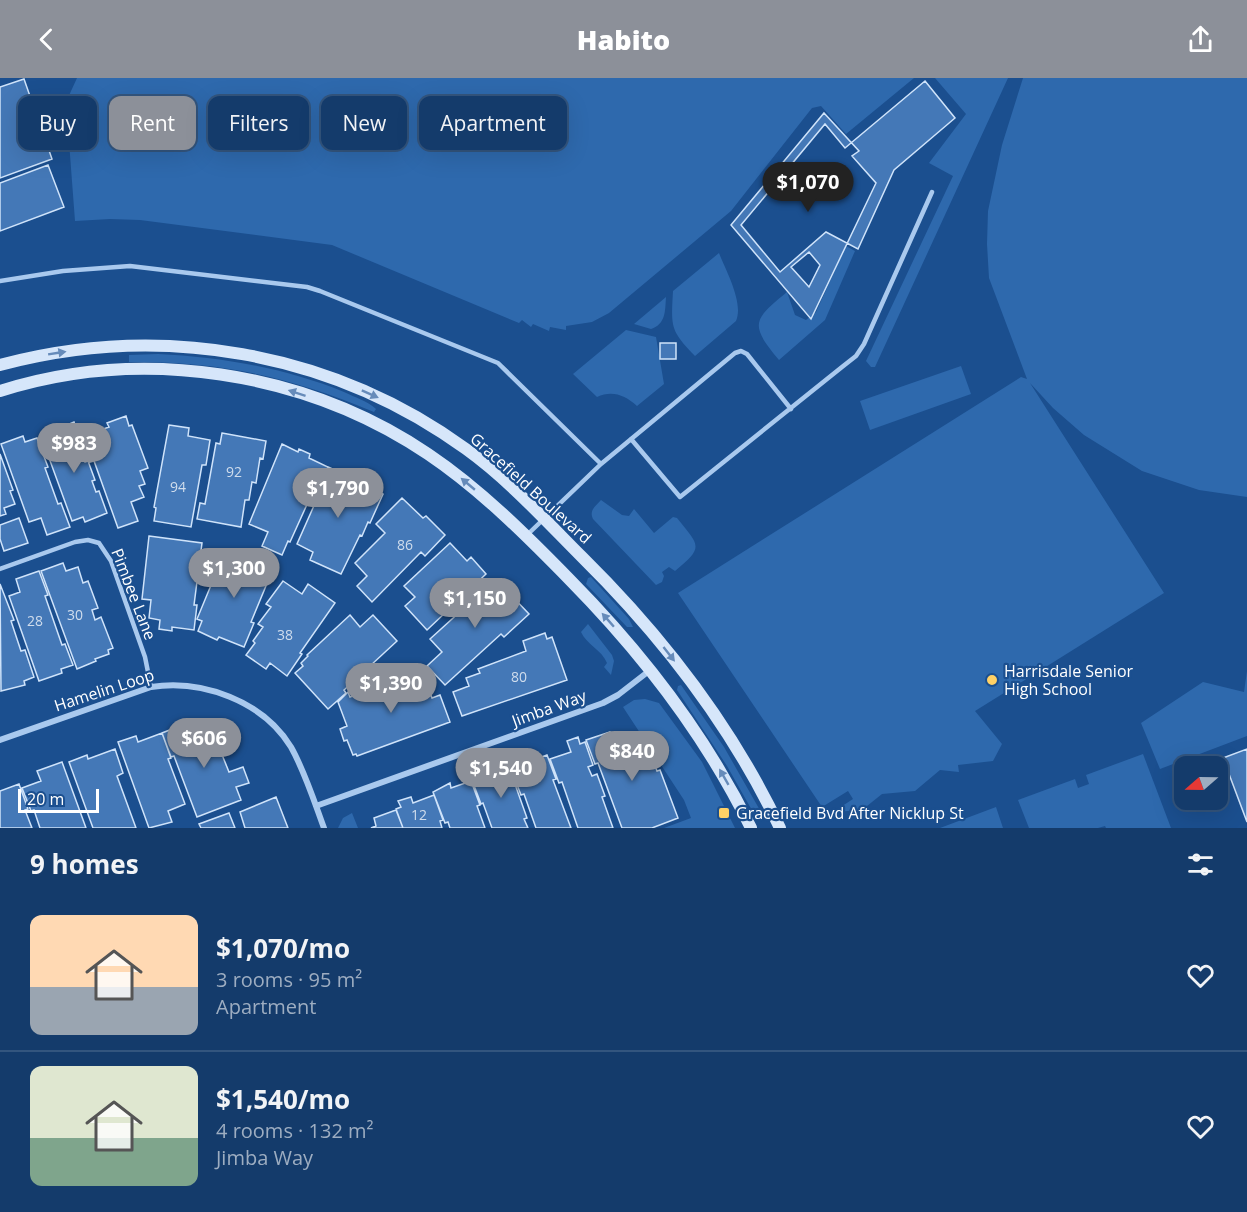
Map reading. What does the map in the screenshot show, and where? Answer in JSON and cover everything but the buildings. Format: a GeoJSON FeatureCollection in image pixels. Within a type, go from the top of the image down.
{"type":"FeatureCollection","features":[{"type":"Feature","properties":{"kind":"street","name":"Gracefield Boulevard"},"geometry":{"type":"LineString","coordinates":[[0,365],[36,356],[71,351],[149,345],[224,351],[282,362],[360,389],[400,408],[436,429],[469,452],[544,518],[627,603],[684,674],[723,728],[756,782],[780,828]]}},
{"type":"Feature","properties":{"kind":"street"},"geometry":{"type":"LineString","coordinates":[[0,391],[56,378],[122,369],[203,373],[268,384],[322,401],[350,412],[415,446],[474,489],[602,613],[682,712],[714,760],[751,828]]}},
{"type":"Feature","properties":{"kind":"street","name":"Jimba Way"},"geometry":{"type":"LineString","coordinates":[[316,806],[603,703],[618,695],[649,670]]}},
{"type":"Feature","properties":{"kind":"street","name":"Hamelin Loop"},"geometry":{"type":"LineString","coordinates":[[0,740],[151,687],[177,685],[201,687],[247,706],[271,725],[290,746],[307,781],[324,828]]}},
{"type":"Feature","properties":{"kind":"lane"},"geometry":{"type":"LineString","coordinates":[[631,439],[680,498],[856,356],[864,344],[932,192]]}},
{"type":"Feature","properties":{"kind":"lane"},"geometry":{"type":"LineString","coordinates":[[0,281],[63,271],[130,266],[314,289],[498,363],[601,464]]}},
{"type":"Feature","properties":{"kind":"lane"},"geometry":{"type":"LineString","coordinates":[[526,537],[601,464],[735,353],[741,351],[747,354],[791,409]]}},
{"type":"Feature","properties":{"kind":"lane","name":"Pimbee Lane"},"geometry":{"type":"LineString","coordinates":[[0,569],[75,542],[88,540],[99,543],[111,561],[145,657],[151,687]]}},
{"type":"Feature","properties":{"kind":"shaded area"},"geometry":{"type":"Polygon","coordinates":[[[77,78],[914,78],[846,134],[821,106],[812,108],[731,211],[609,313],[592,322],[566,326],[566,330],[550,327],[549,331],[533,324],[531,327],[522,320],[519,323],[332,245],[140,220],[75,221],[70,150],[97,150],[97,96],[69,96],[77,78]]]}},
{"type":"Feature","properties":{"kind":"shaded area"},"geometry":{"type":"Polygon","coordinates":[[[935,78],[1008,78],[875,367],[871,367],[866,361],[953,176],[929,163],[966,114],[935,78]]]}},
{"type":"Feature","properties":{"kind":"shaded area"},"geometry":{"type":"Polygon","coordinates":[[[1023,78],[1247,78],[1247,497],[1199,490],[1142,471],[1084,435],[1053,408],[1030,383],[1164,593],[975,711],[1002,744],[993,761],[958,765],[959,772],[940,770],[915,791],[882,794],[862,810],[833,812],[853,799],[848,791],[822,807],[678,593],[1021,377],[1027,379],[989,278],[987,244],[988,211],[1002,145],[1023,78]]]}},
{"type":"Feature","properties":{"kind":"shaded area"},"geometry":{"type":"Polygon","coordinates":[[[846,246],[855,251],[825,320],[779,360],[759,330],[762,316],[787,292],[795,315],[806,320],[816,312],[846,246]]]}},
{"type":"Feature","properties":{"kind":"shaded area"},"geometry":{"type":"Polygon","coordinates":[[[719,253],[736,296],[738,314],[736,321],[695,356],[681,340],[674,327],[672,321],[673,291],[719,253]]]}},
{"type":"Feature","properties":{"kind":"shaded area"},"geometry":{"type":"Polygon","coordinates":[[[666,297],[664,316],[660,324],[651,329],[634,324],[666,297]]]}},
{"type":"Feature","properties":{"kind":"shaded area"},"geometry":{"type":"Polygon","coordinates":[[[626,330],[656,337],[664,384],[637,406],[618,395],[608,394],[597,397],[573,374],[626,330]]]}},
{"type":"Feature","properties":{"kind":"shaded area"},"geometry":{"type":"Polygon","coordinates":[[[158,354],[229,361],[276,370],[344,392],[365,401],[376,409],[374,412],[314,389],[255,373],[194,364],[129,362],[129,355],[158,354]]]}},
{"type":"Feature","properties":{"kind":"shaded area"},"geometry":{"type":"Polygon","coordinates":[[[961,366],[971,394],[870,430],[860,401],[961,366]]]}},
{"type":"Feature","properties":{"kind":"shaded area"},"geometry":{"type":"Polygon","coordinates":[[[601,500],[622,515],[629,516],[634,509],[654,533],[673,517],[677,518],[694,540],[695,551],[675,571],[669,567],[662,572],[664,576],[662,582],[656,585],[593,519],[592,511],[601,500]]]}},
{"type":"Feature","properties":{"kind":"shaded area"},"geometry":{"type":"Polygon","coordinates":[[[591,577],[629,619],[633,627],[627,627],[586,584],[588,578],[591,577]]]}},
{"type":"Feature","properties":{"kind":"shaded area"},"geometry":{"type":"Polygon","coordinates":[[[588,624],[612,655],[614,661],[611,675],[604,667],[607,663],[605,658],[581,632],[588,624]]]}},
{"type":"Feature","properties":{"kind":"shaded area"},"geometry":{"type":"Polygon","coordinates":[[[1247,671],[1247,736],[1194,756],[1174,756],[1174,764],[1160,769],[1141,723],[1203,682],[1244,692],[1247,671]]]}},
{"type":"Feature","properties":{"kind":"shaded area"},"geometry":{"type":"Polygon","coordinates":[[[681,685],[724,747],[765,819],[758,821],[727,766],[677,690],[681,685]]]}},
{"type":"Feature","properties":{"kind":"shaded area"},"geometry":{"type":"Polygon","coordinates":[[[645,699],[659,703],[702,762],[735,828],[664,828],[691,818],[684,800],[623,707],[634,700],[645,699]]]}},
{"type":"Feature","properties":{"kind":"shaded area"},"geometry":{"type":"Polygon","coordinates":[[[1143,754],[1171,828],[1106,828],[1105,826],[1098,828],[1029,828],[1018,800],[1075,779],[1078,788],[1089,784],[1086,775],[1143,754]]]}},
{"type":"Feature","properties":{"kind":"shaded area"},"geometry":{"type":"Polygon","coordinates":[[[996,807],[1003,828],[940,828],[996,807]]]}},
{"type":"Feature","properties":{"kind":"shaded area"},"geometry":{"type":"Polygon","coordinates":[[[352,813],[358,828],[338,828],[343,818],[352,813]]]}},
{"type":"Feature","properties":{"kind":"place","name":"Harrisdale Senior High School"},"geometry":{"type":"Point","coordinates":[992,680]}},
{"type":"Feature","properties":{"kind":"place","name":"Gracefield Bvd After Nicklup St"},"geometry":{"type":"Point","coordinates":[724,813]}}]}
